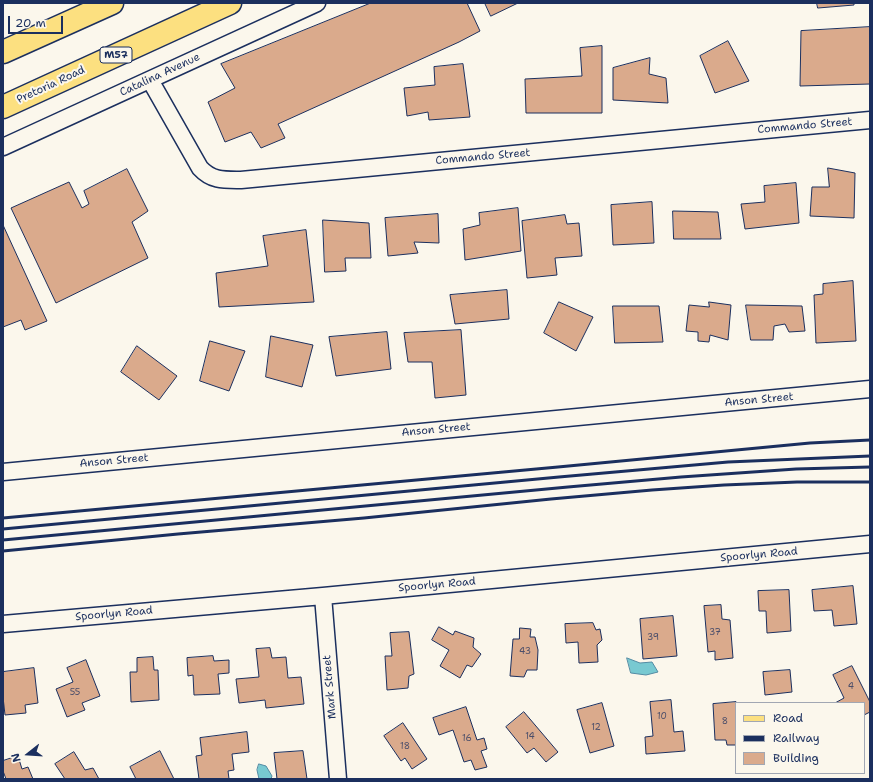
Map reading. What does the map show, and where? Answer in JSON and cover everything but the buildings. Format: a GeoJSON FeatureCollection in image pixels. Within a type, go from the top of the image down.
{"type":"FeatureCollection","features":[{"type":"Feature","properties":{"kind":"main road"},"geometry":{"type":"LineString","coordinates":[[3,52],[112,3]]}},
{"type":"Feature","properties":{"kind":"main road","name":"Pretoria Road"},"geometry":{"type":"LineString","coordinates":[[3,107],[230,3]]}},
{"type":"Feature","properties":{"kind":"street","name":"Catalina Avenue"},"geometry":{"type":"LineString","coordinates":[[3,147],[317,3]]}},
{"type":"Feature","properties":{"kind":"street","name":"Commando Street"},"geometry":{"type":"LineString","coordinates":[[150,80],[200,168],[206,174],[214,178],[226,180],[241,180],[870,120]]}},
{"type":"Feature","properties":{"kind":"street","name":"Anson Street"},"geometry":{"type":"LineString","coordinates":[[3,472],[870,389]]}},
{"type":"Feature","properties":{"kind":"street","name":"Spoorlyn Road"},"geometry":{"type":"LineString","coordinates":[[3,624],[323,596],[870,544]]}},
{"type":"Feature","properties":{"kind":"street","name":"Mark Street"},"geometry":{"type":"LineString","coordinates":[[323,596],[338,779]]}},
{"type":"Feature","properties":{"kind":"water"},"geometry":{"type":"Polygon","coordinates":[[[627,658],[640,663],[652,662],[658,672],[646,675],[631,673],[627,658]]]}},
{"type":"Feature","properties":{"kind":"water"},"geometry":{"type":"Polygon","coordinates":[[[259,764],[266,766],[272,776],[271,779],[259,779],[257,770],[259,764]]]}},
{"type":"Feature","properties":{"kind":"railway"},"geometry":{"type":"LineString","coordinates":[[3,518],[810,443],[870,440]]}},
{"type":"Feature","properties":{"kind":"railway"},"geometry":{"type":"LineString","coordinates":[[3,529],[728,462],[870,456]]}},
{"type":"Feature","properties":{"kind":"railway"},"geometry":{"type":"LineString","coordinates":[[3,540],[681,477],[796,469],[870,467]]}},
{"type":"Feature","properties":{"kind":"railway"},"geometry":{"type":"LineString","coordinates":[[3,551],[652,490],[797,482],[870,482]]}}]}
